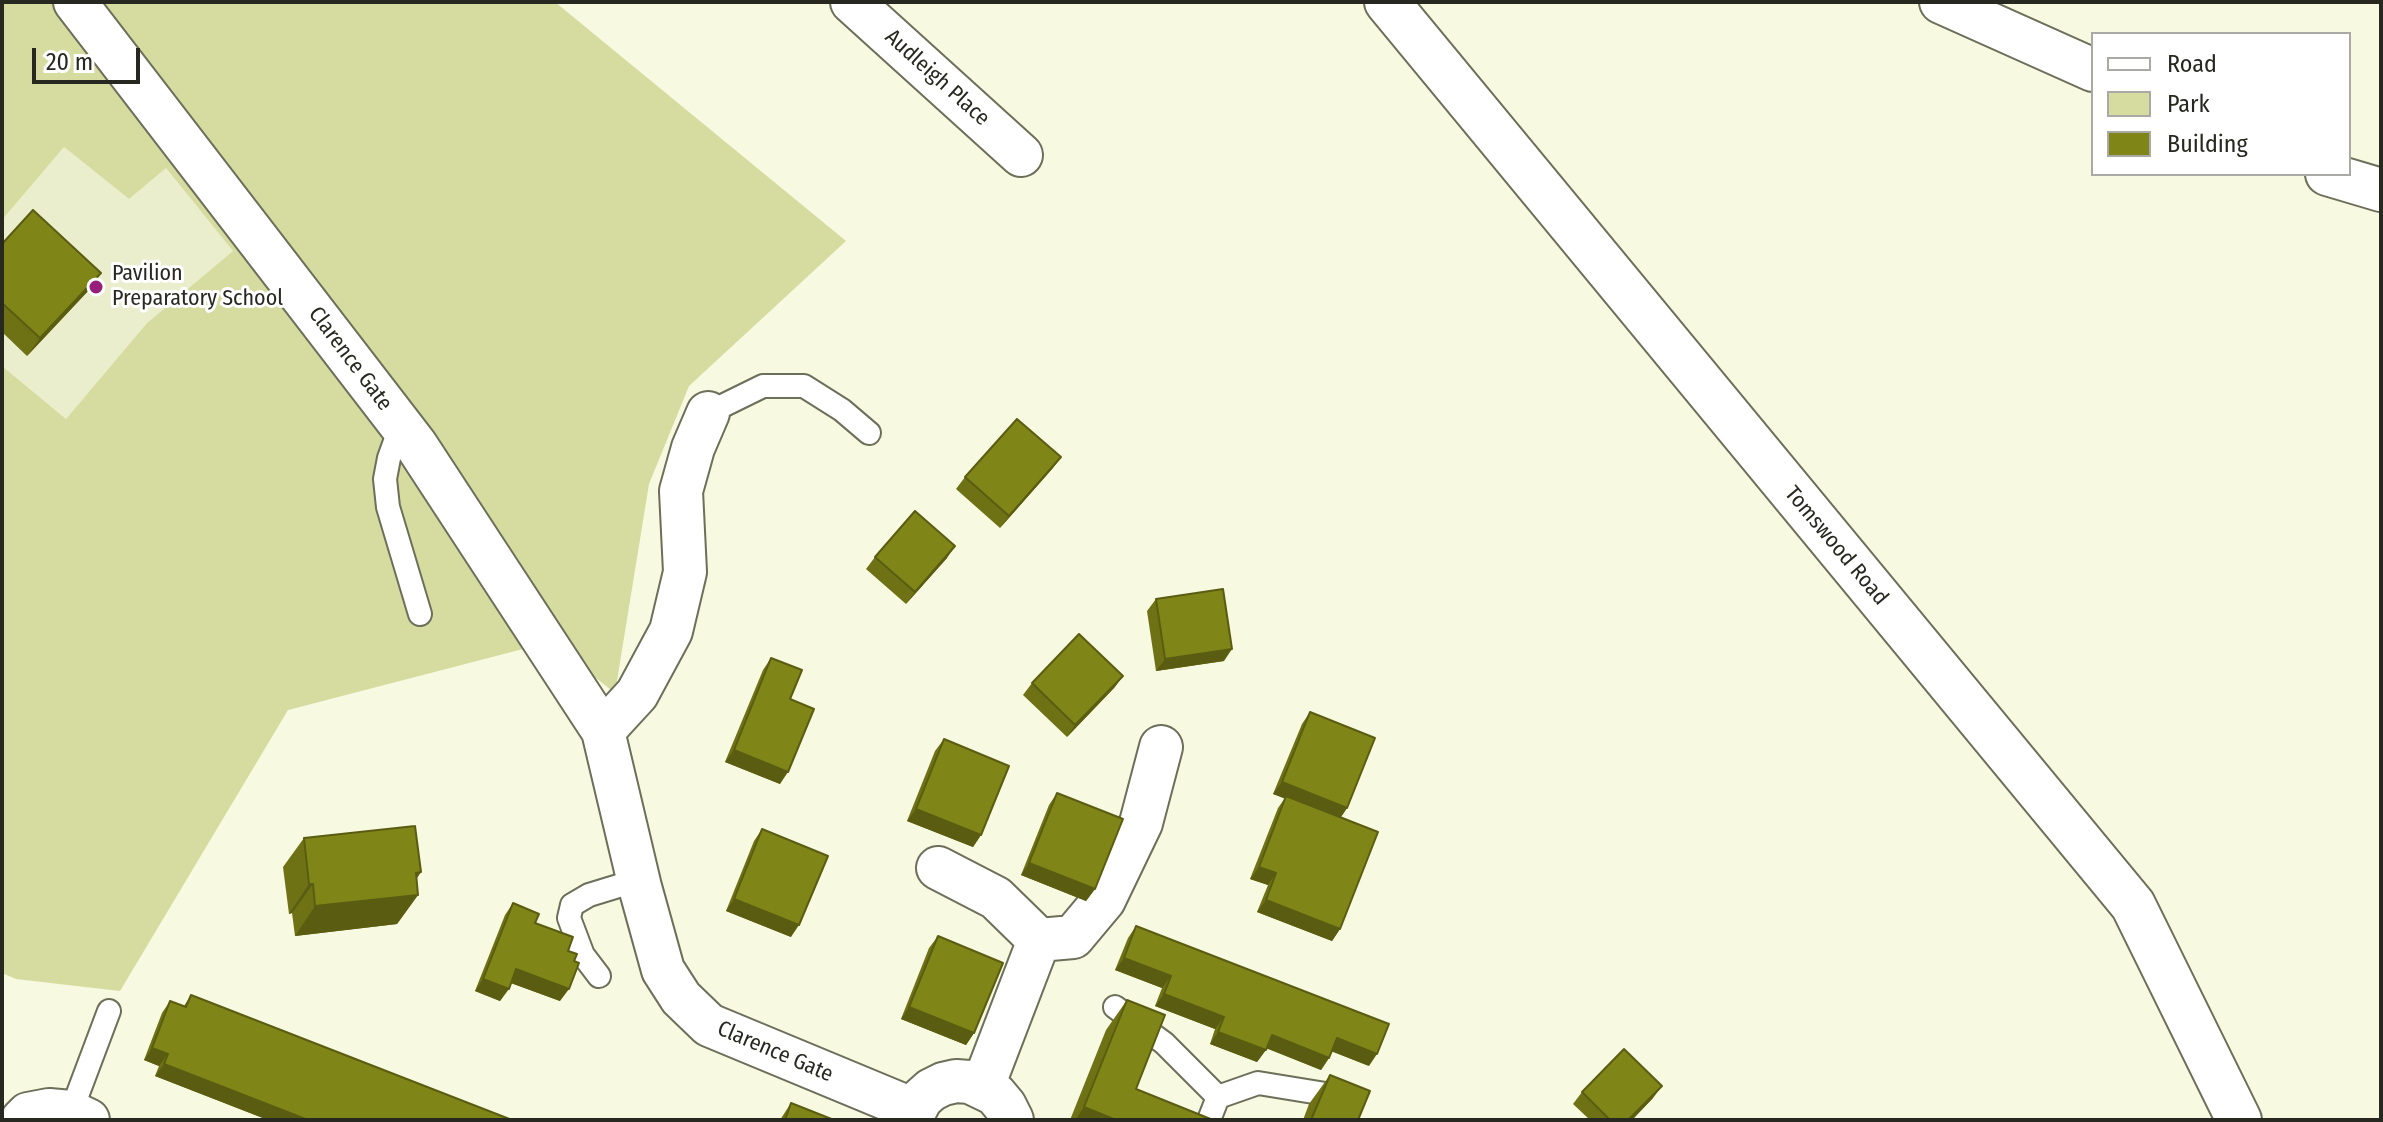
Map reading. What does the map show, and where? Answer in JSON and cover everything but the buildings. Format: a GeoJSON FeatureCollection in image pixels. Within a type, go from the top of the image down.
{"type":"FeatureCollection","features":[{"type":"Feature","properties":{"kind":"street","name":"Clarence Gate"},"geometry":{"type":"LineString","coordinates":[[75,2],[416,445],[603,731],[663,970],[681,998],[709,1025],[912,1115]]}},
{"type":"Feature","properties":{"kind":"street","name":"Audleigh Place"},"geometry":{"type":"LineString","coordinates":[[852,2],[1021,155]]}},
{"type":"Feature","properties":{"kind":"street","name":"Tomswood Road"},"geometry":{"type":"LineString","coordinates":[[1387,2],[2133,905],[2239,1120]]}},
{"type":"Feature","properties":{"kind":"street"},"geometry":{"type":"LineString","coordinates":[[1941,2],[2091,69]]}},
{"type":"Feature","properties":{"kind":"street"},"geometry":{"type":"LineString","coordinates":[[2334,176],[2381,190]]}},
{"type":"Feature","properties":{"kind":"street"},"geometry":{"type":"LineString","coordinates":[[603,731],[637,694],[671,631],[685,572],[681,491],[693,448],[708,413]]}},
{"type":"Feature","properties":{"kind":"street"},"geometry":{"type":"LineString","coordinates":[[938,868],[996,898],[1039,940],[1073,937],[1104,900],[1141,823],[1161,747]]}},
{"type":"Feature","properties":{"kind":"street"},"geometry":{"type":"LineString","coordinates":[[983,1086],[1039,940]]}},
{"type":"Feature","properties":{"kind":"street"},"geometry":{"type":"LineString","coordinates":[[912,1115],[921,1099],[931,1090],[943,1084],[970,1082],[995,1094],[1012,1120]]}},
{"type":"Feature","properties":{"kind":"street"},"geometry":{"type":"LineString","coordinates":[[22,1120],[28,1114],[49,1110],[79,1116]]}},
{"type":"Feature","properties":{"kind":"lane"},"geometry":{"type":"LineString","coordinates":[[708,413],[763,386],[804,386],[842,410],[869,433]]}},
{"type":"Feature","properties":{"kind":"lane"},"geometry":{"type":"LineString","coordinates":[[401,425],[385,479],[388,507],[420,614]]}},
{"type":"Feature","properties":{"kind":"lane"},"geometry":{"type":"LineString","coordinates":[[599,976],[583,955],[578,942],[569,918],[572,905],[589,895],[638,880]]}},
{"type":"Feature","properties":{"kind":"lane"},"geometry":{"type":"LineString","coordinates":[[1115,1007],[1164,1043],[1218,1097]]}},
{"type":"Feature","properties":{"kind":"lane"},"geometry":{"type":"LineString","coordinates":[[79,1116],[109,1011]]}},
{"type":"Feature","properties":{"kind":"lane"},"geometry":{"type":"LineString","coordinates":[[1209,1120],[1218,1097],[1258,1083],[1344,1097]]}},
{"type":"Feature","properties":{"kind":"shaded area","name":"Pavilion Preparatory School"},"geometry":{"type":"Polygon","coordinates":[[[64,147],[129,199],[166,168],[233,251],[147,323],[66,419],[2,366],[2,220],[64,147]]]}},
{"type":"Feature","properties":{"kind":"green space"},"geometry":{"type":"Polygon","coordinates":[[[2,2],[555,2],[846,241],[689,386],[649,484],[615,693],[550,642],[288,710],[120,991],[16,979],[2,973],[2,366],[66,419],[147,323],[233,251],[166,168],[129,199],[64,147],[2,220],[2,2]]]}},
{"type":"Feature","properties":{"kind":"place","name":"Pavilion Preparatory School"},"geometry":{"type":"Point","coordinates":[96,287]}}]}
